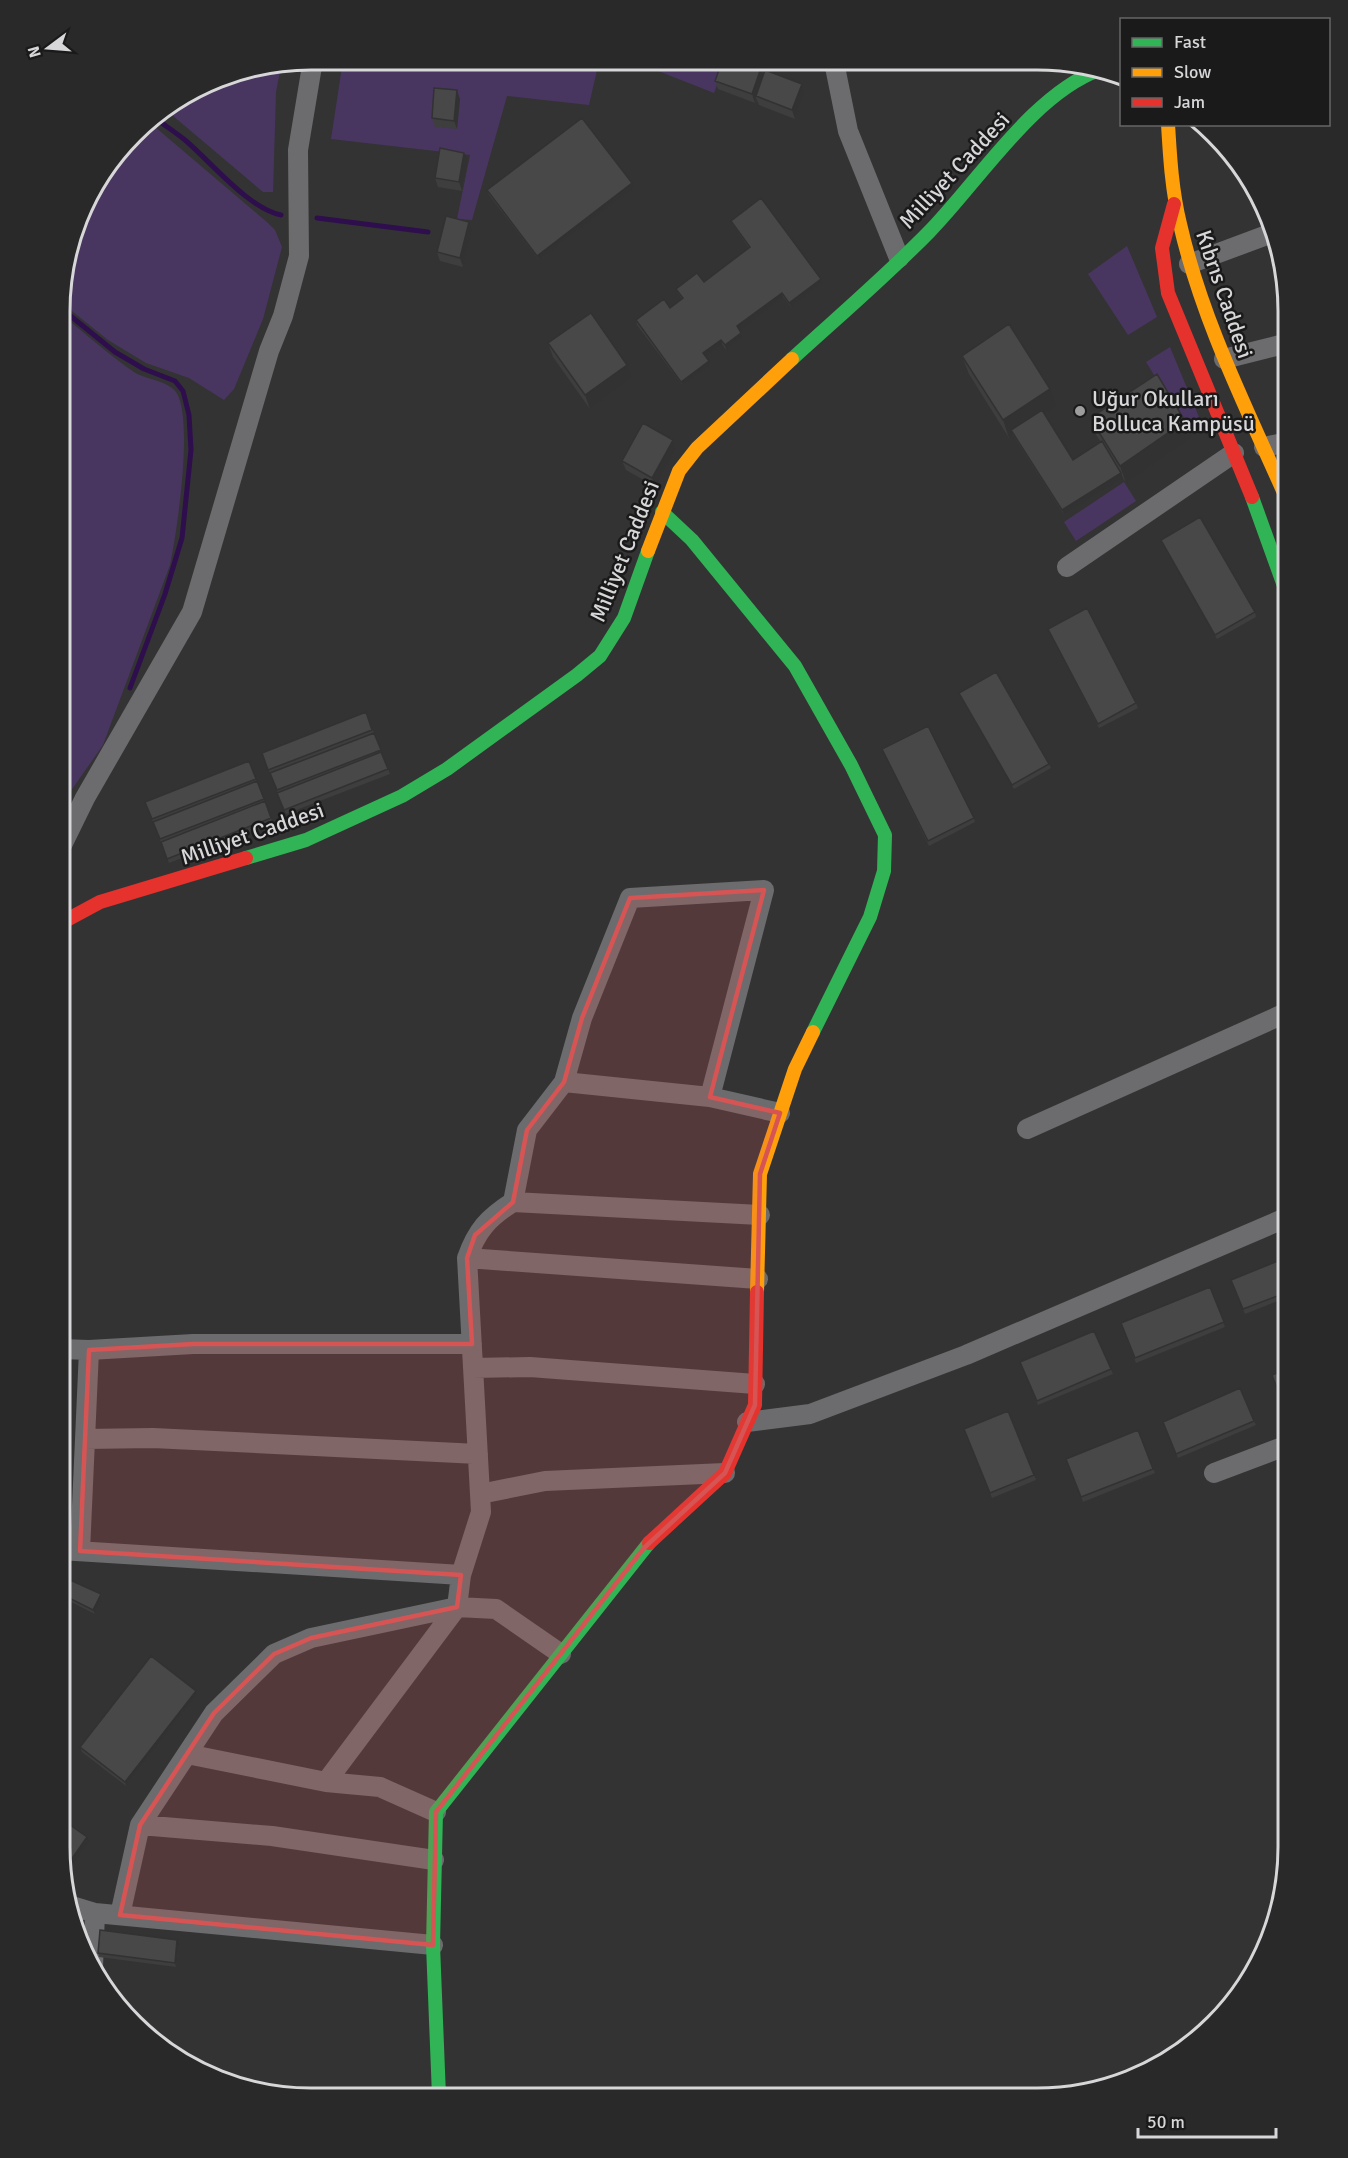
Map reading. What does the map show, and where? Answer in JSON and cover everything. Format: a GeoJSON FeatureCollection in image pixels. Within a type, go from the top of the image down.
{"type":"FeatureCollection","features":[{"type":"Feature","properties":{"kind":"street"},"geometry":{"type":"LineString","coordinates":[[70,829],[192,612],[269,351],[284,316],[298,256],[298,150],[311,70]]}},
{"type":"Feature","properties":{"kind":"street"},"geometry":{"type":"LineString","coordinates":[[836,70],[848,131],[899,258]]}},
{"type":"Feature","properties":{"kind":"street","name":"Milliyet Caddesi"},"geometry":{"type":"LineString","coordinates":[[70,918],[100,902],[306,840],[402,796],[447,769],[600,656],[624,618],[679,471],[697,448],[830,327],[928,232],[1035,112],[1084,75]]}},
{"type":"Feature","properties":{"kind":"street","name":"Kıbrıs Caddesi"},"geometry":{"type":"LineString","coordinates":[[1168,126],[1174,204],[1189,264],[1224,359],[1278,479]]}},
{"type":"Feature","properties":{"kind":"street"},"geometry":{"type":"LineString","coordinates":[[1174,204],[1165,225],[1160,246],[1162,270],[1168,293],[1278,566]]}},
{"type":"Feature","properties":{"kind":"street"},"geometry":{"type":"LineString","coordinates":[[1189,264],[1265,235]]}},
{"type":"Feature","properties":{"kind":"street"},"geometry":{"type":"LineString","coordinates":[[1224,359],[1278,346]]}},
{"type":"Feature","properties":{"kind":"street"},"geometry":{"type":"LineString","coordinates":[[1264,447],[1278,444]]}},
{"type":"Feature","properties":{"kind":"street"},"geometry":{"type":"LineString","coordinates":[[1067,567],[1234,453]]}},
{"type":"Feature","properties":{"kind":"street"},"geometry":{"type":"LineString","coordinates":[[439,2088],[433,1946],[436,1812],[644,1548],[725,1473],[754,1405],[760,1174],[795,1069],[870,916],[884,871],[885,835],[851,765],[795,666],[692,540],[662,513]]}},
{"type":"Feature","properties":{"kind":"street"},"geometry":{"type":"LineString","coordinates":[[513,1202],[527,1130],[564,1082],[582,1018],[630,898],[764,890],[710,1097]]}},
{"type":"Feature","properties":{"kind":"street"},"geometry":{"type":"LineString","coordinates":[[1027,1129],[1278,1016]]}},
{"type":"Feature","properties":{"kind":"street"},"geometry":{"type":"LineString","coordinates":[[564,1082],[710,1097],[780,1113]]}},
{"type":"Feature","properties":{"kind":"street"},"geometry":{"type":"LineString","coordinates":[[326,1782],[457,1607],[461,1575],[481,1512],[467,1258],[475,1235],[495,1213],[513,1202],[760,1215]]}},
{"type":"Feature","properties":{"kind":"street"},"geometry":{"type":"LineString","coordinates":[[747,1422],[810,1414],[966,1355],[1278,1221]]}},
{"type":"Feature","properties":{"kind":"street"},"geometry":{"type":"LineString","coordinates":[[467,1258],[758,1279]]}},
{"type":"Feature","properties":{"kind":"street"},"geometry":{"type":"LineString","coordinates":[[70,1349],[193,1344],[472,1344]]}},
{"type":"Feature","properties":{"kind":"street"},"geometry":{"type":"LineString","coordinates":[[89,1350],[85,1438],[70,1551],[461,1575]]}},
{"type":"Feature","properties":{"kind":"street"},"geometry":{"type":"LineString","coordinates":[[473,1368],[530,1367],[755,1384]]}},
{"type":"Feature","properties":{"kind":"street"},"geometry":{"type":"LineString","coordinates":[[85,1438],[153,1438],[478,1454]]}},
{"type":"Feature","properties":{"kind":"street"},"geometry":{"type":"LineString","coordinates":[[1214,1473],[1278,1448]]}},
{"type":"Feature","properties":{"kind":"street"},"geometry":{"type":"LineString","coordinates":[[480,1494],[545,1481],[725,1473]]}},
{"type":"Feature","properties":{"kind":"street"},"geometry":{"type":"LineString","coordinates":[[120,1915],[140,1825],[214,1713],[274,1654],[311,1638],[457,1607],[496,1609],[561,1654]]}},
{"type":"Feature","properties":{"kind":"street"},"geometry":{"type":"LineString","coordinates":[[187,1754],[326,1782],[380,1787],[436,1812]]}},
{"type":"Feature","properties":{"kind":"street"},"geometry":{"type":"LineString","coordinates":[[140,1825],[272,1836],[435,1860]]}},
{"type":"Feature","properties":{"kind":"street"},"geometry":{"type":"LineString","coordinates":[[79,1908],[95,1913],[433,1946]]}},
{"type":"Feature","properties":{"kind":"street"},"geometry":{"type":"LineString","coordinates":[[94,1950],[95,1913]]}},
{"type":"Feature","properties":{"kind":"highlighted area"},"geometry":{"type":"Polygon","coordinates":[[[764,890],[710,1097],[780,1113],[760,1174],[755,1405],[725,1473],[644,1548],[436,1812],[433,1945],[120,1915],[140,1825],[214,1713],[274,1654],[311,1638],[457,1607],[461,1575],[80,1551],[89,1350],[193,1344],[472,1344],[467,1258],[475,1235],[513,1202],[527,1130],[564,1082],[582,1018],[630,898],[764,890]]]}},
{"type":"Feature","properties":{"kind":"shaded area"},"geometry":{"type":"Polygon","coordinates":[[[341,70],[597,70],[589,105],[507,96],[472,220],[457,219],[470,155],[331,139],[341,70]]]}},
{"type":"Feature","properties":{"kind":"shaded area"},"geometry":{"type":"Polygon","coordinates":[[[656,70],[723,70],[714,93],[656,70]]]}},
{"type":"Feature","properties":{"kind":"shaded area"},"geometry":{"type":"Polygon","coordinates":[[[280,73],[276,92],[273,192],[263,192],[172,115],[205,95],[234,83],[280,73]]]}},
{"type":"Feature","properties":{"kind":"shaded area"},"geometry":{"type":"Polygon","coordinates":[[[156,128],[268,223],[275,230],[282,247],[263,319],[234,389],[224,400],[189,378],[146,363],[108,340],[70,310],[75,265],[83,234],[103,191],[130,153],[156,128]]]}},
{"type":"Feature","properties":{"kind":"shaded area"},"geometry":{"type":"Polygon","coordinates":[[[1127,246],[1157,317],[1128,335],[1088,274],[1127,246]]]}},
{"type":"Feature","properties":{"kind":"shaded area"},"geometry":{"type":"Polygon","coordinates":[[[70,322],[134,372],[172,388],[181,406],[184,425],[180,503],[170,565],[103,745],[70,792],[70,322]]]}},
{"type":"Feature","properties":{"kind":"shaded area"},"geometry":{"type":"Polygon","coordinates":[[[1170,347],[1199,417],[1185,425],[1146,362],[1170,347]]]}},
{"type":"Feature","properties":{"kind":"shaded area"},"geometry":{"type":"Polygon","coordinates":[[[1124,482],[1136,501],[1076,541],[1064,522],[1124,482]]]}},
{"type":"Feature","properties":{"kind":"building"},"geometry":{"type":"Polygon","coordinates":[[[719,70],[760,70],[752,94],[715,81],[719,70]]]}},
{"type":"Feature","properties":{"kind":"building"},"geometry":{"type":"Polygon","coordinates":[[[765,70],[802,84],[792,110],[756,96],[765,70]]]}},
{"type":"Feature","properties":{"kind":"building"},"geometry":{"type":"Polygon","coordinates":[[[434,88],[457,90],[454,121],[432,118],[434,88]]]}},
{"type":"Feature","properties":{"kind":"building"},"geometry":{"type":"Polygon","coordinates":[[[582,118],[632,183],[537,256],[487,190],[582,118]]]}},
{"type":"Feature","properties":{"kind":"building"},"geometry":{"type":"Polygon","coordinates":[[[440,148],[464,153],[459,182],[435,178],[440,148]]]}},
{"type":"Feature","properties":{"kind":"building"},"geometry":{"type":"Polygon","coordinates":[[[761,198],[821,279],[789,303],[782,293],[737,326],[741,333],[725,345],[721,340],[703,353],[709,361],[681,382],[636,320],[664,299],[670,308],[683,298],[676,289],[697,273],[704,282],[750,247],[731,221],[761,198]]]}},
{"type":"Feature","properties":{"kind":"building"},"geometry":{"type":"Polygon","coordinates":[[[446,216],[469,222],[460,258],[437,252],[446,216]]]}},
{"type":"Feature","properties":{"kind":"building"},"geometry":{"type":"Polygon","coordinates":[[[591,313],[627,365],[585,395],[548,343],[591,313]]]}},
{"type":"Feature","properties":{"kind":"building"},"geometry":{"type":"Polygon","coordinates":[[[1009,324],[1050,389],[1003,420],[962,356],[1009,324]]]}},
{"type":"Feature","properties":{"kind":"building"},"geometry":{"type":"Polygon","coordinates":[[[1157,374],[1185,421],[1120,466],[1090,418],[1157,374]]]}},
{"type":"Feature","properties":{"kind":"building"},"geometry":{"type":"Polygon","coordinates":[[[1042,410],[1073,460],[1102,441],[1121,473],[1062,510],[1011,430],[1042,410]]]}},
{"type":"Feature","properties":{"kind":"building"},"geometry":{"type":"Polygon","coordinates":[[[643,423],[673,440],[652,478],[622,461],[643,423]]]}},
{"type":"Feature","properties":{"kind":"building"},"geometry":{"type":"Polygon","coordinates":[[[1200,517],[1255,612],[1215,635],[1161,540],[1200,517]]]}},
{"type":"Feature","properties":{"kind":"building"},"geometry":{"type":"Polygon","coordinates":[[[1087,608],[1136,703],[1098,724],[1048,629],[1087,608]]]}},
{"type":"Feature","properties":{"kind":"building"},"geometry":{"type":"Polygon","coordinates":[[[996,672],[1049,764],[1012,785],[959,693],[996,672]]]}},
{"type":"Feature","properties":{"kind":"building"},"geometry":{"type":"Polygon","coordinates":[[[366,712],[372,730],[268,770],[262,753],[366,712]]]}},
{"type":"Feature","properties":{"kind":"building"},"geometry":{"type":"Polygon","coordinates":[[[928,726],[974,818],[928,841],[882,749],[928,726]]]}},
{"type":"Feature","properties":{"kind":"building"},"geometry":{"type":"Polygon","coordinates":[[[374,733],[381,750],[277,790],[270,773],[374,733]]]}},
{"type":"Feature","properties":{"kind":"building"},"geometry":{"type":"Polygon","coordinates":[[[381,752],[388,769],[284,810],[277,793],[381,752]]]}},
{"type":"Feature","properties":{"kind":"building"},"geometry":{"type":"Polygon","coordinates":[[[249,761],[256,779],[152,819],[145,802],[249,761]]]}},
{"type":"Feature","properties":{"kind":"building"},"geometry":{"type":"Polygon","coordinates":[[[257,781],[264,799],[160,839],[153,822],[257,781]]]}},
{"type":"Feature","properties":{"kind":"building"},"geometry":{"type":"Polygon","coordinates":[[[265,801],[271,818],[167,859],[161,842],[265,801]]]}},
{"type":"Feature","properties":{"kind":"building"},"geometry":{"type":"Polygon","coordinates":[[[1278,1261],[1278,1296],[1243,1309],[1231,1280],[1278,1261]]]}},
{"type":"Feature","properties":{"kind":"building"},"geometry":{"type":"Polygon","coordinates":[[[1210,1287],[1224,1322],[1135,1358],[1121,1323],[1210,1287]]]}},
{"type":"Feature","properties":{"kind":"building"},"geometry":{"type":"Polygon","coordinates":[[[1094,1331],[1111,1369],[1037,1401],[1020,1362],[1094,1331]]]}},
{"type":"Feature","properties":{"kind":"building"},"geometry":{"type":"Polygon","coordinates":[[[1278,1373],[1278,1390],[1272,1375],[1278,1373]]]}},
{"type":"Feature","properties":{"kind":"building"},"geometry":{"type":"Polygon","coordinates":[[[1240,1388],[1254,1421],[1176,1454],[1163,1422],[1240,1388]]]}},
{"type":"Feature","properties":{"kind":"building"},"geometry":{"type":"Polygon","coordinates":[[[1008,1411],[1034,1475],[990,1493],[964,1429],[1008,1411]]]}},
{"type":"Feature","properties":{"kind":"building"},"geometry":{"type":"Polygon","coordinates":[[[1138,1430],[1153,1469],[1081,1497],[1066,1459],[1138,1430]]]}},
{"type":"Feature","properties":{"kind":"building"},"geometry":{"type":"Polygon","coordinates":[[[70,1580],[101,1594],[93,1610],[70,1598],[70,1580]]]}},
{"type":"Feature","properties":{"kind":"building"},"geometry":{"type":"Polygon","coordinates":[[[151,1656],[196,1691],[125,1782],[80,1747],[151,1656]]]}},
{"type":"Feature","properties":{"kind":"building"},"geometry":{"type":"Polygon","coordinates":[[[70,1825],[87,1837],[71,1860],[70,1825]]]}},
{"type":"Feature","properties":{"kind":"building"},"geometry":{"type":"Polygon","coordinates":[[[100,1930],[177,1940],[175,1963],[98,1953],[100,1930]]]}},
{"type":"Feature","properties":{"kind":"waterway"},"geometry":{"type":"LineString","coordinates":[[162,123],[185,140],[243,194],[256,204],[281,215]]}},
{"type":"Feature","properties":{"kind":"waterway"},"geometry":{"type":"LineString","coordinates":[[317,218],[428,232]]}},
{"type":"Feature","properties":{"kind":"waterway"},"geometry":{"type":"LineString","coordinates":[[70,315],[115,352],[144,369],[175,381],[183,391],[189,415],[191,450],[182,538],[165,594],[130,688]]}},
{"type":"Feature","properties":{"kind":"traffic: fast"},"geometry":{"type":"LineString","coordinates":[[792,359],[929,232],[1029,119],[1051,98],[1087,76]]}},
{"type":"Feature","properties":{"kind":"traffic: fast"},"geometry":{"type":"LineString","coordinates":[[1252,497],[1278,569]]}},
{"type":"Feature","properties":{"kind":"traffic: fast"},"geometry":{"type":"LineString","coordinates":[[662,512],[692,540],[795,666],[851,765],[885,835],[884,871],[870,917],[813,1032]]}},
{"type":"Feature","properties":{"kind":"traffic: fast"},"geometry":{"type":"LineString","coordinates":[[246,858],[306,840],[402,796],[447,769],[577,675],[600,656],[624,618],[648,551]]}},
{"type":"Feature","properties":{"kind":"traffic: fast"},"geometry":{"type":"LineString","coordinates":[[439,2088],[433,1945],[436,1812],[649,1543]]}},
{"type":"Feature","properties":{"kind":"traffic: slow"},"geometry":{"type":"LineString","coordinates":[[1168,126],[1177,212],[1189,260],[1213,331],[1278,480]]}},
{"type":"Feature","properties":{"kind":"traffic: slow"},"geometry":{"type":"LineString","coordinates":[[648,551],[679,471],[697,448],[792,359]]}},
{"type":"Feature","properties":{"kind":"traffic: slow"},"geometry":{"type":"LineString","coordinates":[[757,1292],[760,1174],[795,1069],[813,1032]]}},
{"type":"Feature","properties":{"kind":"traffic: jam"},"geometry":{"type":"LineString","coordinates":[[1174,204],[1162,248],[1168,293],[1252,497]]}},
{"type":"Feature","properties":{"kind":"traffic: jam"},"geometry":{"type":"LineString","coordinates":[[70,918],[100,902],[246,858]]}},
{"type":"Feature","properties":{"kind":"traffic: jam"},"geometry":{"type":"LineString","coordinates":[[649,1543],[725,1473],[755,1405],[757,1292]]}},
{"type":"Feature","properties":{"kind":"place","name":"Uğur Okulları Bolluca Kampüsü"},"geometry":{"type":"Point","coordinates":[1080,411]}}]}
